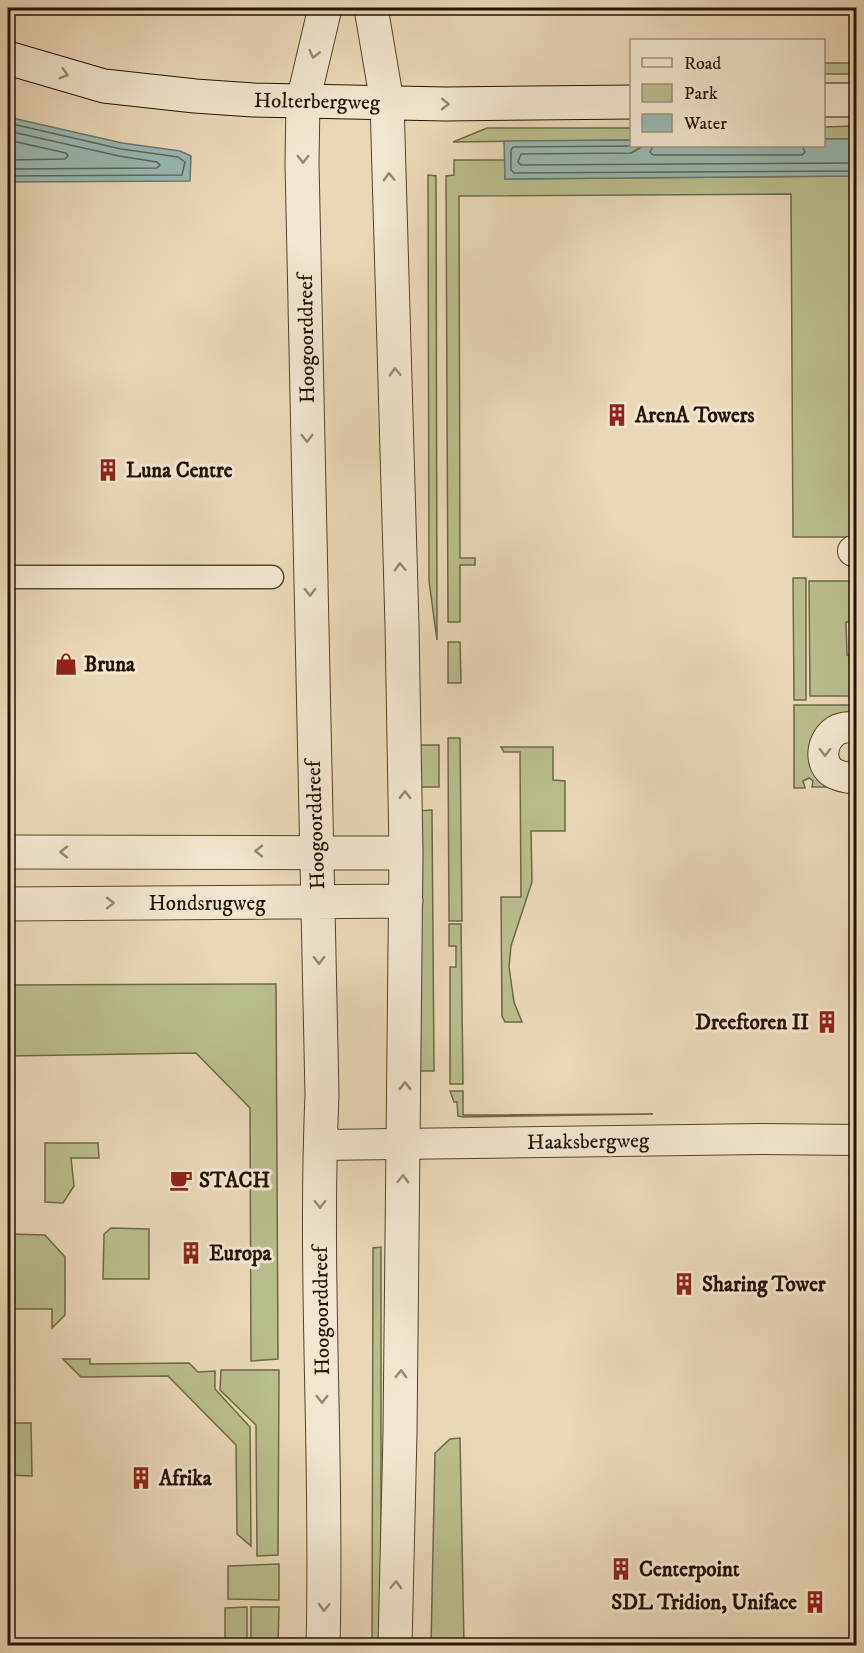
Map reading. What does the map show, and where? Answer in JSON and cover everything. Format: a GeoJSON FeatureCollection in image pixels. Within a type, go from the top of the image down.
{"type":"FeatureCollection","features":[{"type":"Feature","properties":{"kind":"street","name":"Hoogoorddreef"},"geometry":{"type":"LineString","coordinates":[[323,1646],[325,1569],[320,1145],[322,1095],[317,902],[318,851],[313,782],[303,101],[326,8]]}},
{"type":"Feature","properties":{"kind":"street"},"geometry":{"type":"LineString","coordinates":[[371,8],[387,102],[406,854],[404,1145],[395,1646]]}},
{"type":"Feature","properties":{"kind":"street","name":"Holterbergweg"},"geometry":{"type":"LineString","coordinates":[[8,58],[104,86],[243,100],[630,102]]}},
{"type":"Feature","properties":{"kind":"street"},"geometry":{"type":"LineString","coordinates":[[825,100],[856,100]]}},
{"type":"Feature","properties":{"kind":"street"},"geometry":{"type":"LineString","coordinates":[[8,577],[272,577]]}},
{"type":"Feature","properties":{"kind":"street"},"geometry":{"type":"LineString","coordinates":[[856,727],[834,731],[826,740],[823,749],[825,762],[834,773],[856,779]]}},
{"type":"Feature","properties":{"kind":"street"},"geometry":{"type":"LineString","coordinates":[[8,852],[318,851],[406,854]]}},
{"type":"Feature","properties":{"kind":"street","name":"Hondsrugweg"},"geometry":{"type":"LineString","coordinates":[[8,904],[406,902]]}},
{"type":"Feature","properties":{"kind":"street","name":"Haaksbergweg"},"geometry":{"type":"LineString","coordinates":[[320,1145],[761,1138],[856,1140]]}},
{"type":"Feature","properties":{"kind":"green space"},"geometry":{"type":"Polygon","coordinates":[[[825,63],[856,63],[856,74],[825,74],[825,63]]]}},
{"type":"Feature","properties":{"kind":"green space"},"geometry":{"type":"Polygon","coordinates":[[[856,126],[856,139],[825,139],[825,127],[856,126]]]}},
{"type":"Feature","properties":{"kind":"green space"},"geometry":{"type":"Polygon","coordinates":[[[487,128],[630,128],[630,140],[453,142],[487,128]]]}},
{"type":"Feature","properties":{"kind":"green space"},"geometry":{"type":"Polygon","coordinates":[[[454,160],[505,160],[505,179],[856,176],[856,541],[848,537],[793,537],[791,194],[459,196],[460,558],[475,558],[475,565],[460,565],[460,622],[448,622],[446,176],[454,175],[454,160]]]}},
{"type":"Feature","properties":{"kind":"green space"},"geometry":{"type":"Polygon","coordinates":[[[428,175],[436,176],[437,640],[429,581],[428,175]]]}},
{"type":"Feature","properties":{"kind":"green space"},"geometry":{"type":"Polygon","coordinates":[[[793,578],[806,578],[806,700],[794,700],[793,578]]]}},
{"type":"Feature","properties":{"kind":"green space"},"geometry":{"type":"Polygon","coordinates":[[[809,581],[856,581],[856,622],[846,622],[847,655],[856,655],[856,696],[810,696],[809,581]]]}},
{"type":"Feature","properties":{"kind":"green space"},"geometry":{"type":"Polygon","coordinates":[[[448,642],[460,642],[461,683],[448,683],[448,642]]]}},
{"type":"Feature","properties":{"kind":"green space"},"geometry":{"type":"Polygon","coordinates":[[[794,705],[856,705],[856,721],[822,734],[856,787],[812,787],[813,781],[809,778],[803,781],[805,788],[794,788],[794,705]]]}},
{"type":"Feature","properties":{"kind":"green space"},"geometry":{"type":"Polygon","coordinates":[[[448,738],[460,738],[462,921],[449,921],[448,738]]]}},
{"type":"Feature","properties":{"kind":"green space"},"geometry":{"type":"Polygon","coordinates":[[[417,745],[439,745],[439,787],[417,787],[417,745]]]}},
{"type":"Feature","properties":{"kind":"green space"},"geometry":{"type":"Polygon","coordinates":[[[501,747],[553,747],[553,780],[565,781],[565,831],[531,831],[532,882],[511,946],[509,967],[514,1002],[522,1022],[505,1022],[502,1016],[501,897],[521,897],[520,752],[504,752],[501,747]]]}},
{"type":"Feature","properties":{"kind":"green space"},"geometry":{"type":"Polygon","coordinates":[[[432,810],[434,1071],[418,1071],[417,811],[432,810]]]}},
{"type":"Feature","properties":{"kind":"green space"},"geometry":{"type":"Polygon","coordinates":[[[449,924],[461,924],[463,1084],[450,1084],[450,967],[456,967],[456,946],[449,946],[449,924]]]}},
{"type":"Feature","properties":{"kind":"green space"},"geometry":{"type":"Polygon","coordinates":[[[276,984],[278,1359],[251,1361],[250,1108],[196,1053],[8,1056],[8,985],[276,984]]]}},
{"type":"Feature","properties":{"kind":"green space"},"geometry":{"type":"Polygon","coordinates":[[[450,1091],[463,1091],[463,1115],[653,1114],[463,1117],[458,1116],[457,1102],[454,1102],[450,1091]]]}},
{"type":"Feature","properties":{"kind":"green space"},"geometry":{"type":"Polygon","coordinates":[[[45,1143],[98,1143],[99,1158],[71,1158],[74,1186],[63,1203],[45,1202],[45,1143]]]}},
{"type":"Feature","properties":{"kind":"green space"},"geometry":{"type":"Polygon","coordinates":[[[111,1228],[149,1229],[149,1279],[103,1279],[104,1234],[111,1228]]]}},
{"type":"Feature","properties":{"kind":"green space"},"geometry":{"type":"Polygon","coordinates":[[[8,1234],[45,1235],[65,1257],[65,1315],[52,1328],[52,1309],[8,1309],[8,1234]]]}},
{"type":"Feature","properties":{"kind":"green space"},"geometry":{"type":"Polygon","coordinates":[[[381,1247],[381,1645],[372,1646],[373,1248],[381,1247]]]}},
{"type":"Feature","properties":{"kind":"green space"},"geometry":{"type":"Polygon","coordinates":[[[63,1359],[90,1359],[90,1364],[189,1363],[198,1372],[215,1371],[215,1389],[250,1427],[251,1546],[237,1534],[236,1445],[168,1376],[81,1377],[63,1359]]]}},
{"type":"Feature","properties":{"kind":"green space"},"geometry":{"type":"Polygon","coordinates":[[[221,1370],[279,1370],[278,1555],[257,1556],[256,1425],[220,1390],[221,1370]]]}},
{"type":"Feature","properties":{"kind":"green space"},"geometry":{"type":"Polygon","coordinates":[[[8,1423],[31,1423],[32,1476],[8,1475],[8,1423]]]}},
{"type":"Feature","properties":{"kind":"green space"},"geometry":{"type":"Polygon","coordinates":[[[460,1438],[464,1645],[431,1645],[435,1453],[450,1439],[460,1438]]]}},
{"type":"Feature","properties":{"kind":"green space"},"geometry":{"type":"Polygon","coordinates":[[[279,1564],[279,1600],[228,1599],[228,1566],[279,1564]]]}},
{"type":"Feature","properties":{"kind":"green space"},"geometry":{"type":"Polygon","coordinates":[[[247,1607],[247,1645],[225,1645],[225,1608],[247,1607]]]}},
{"type":"Feature","properties":{"kind":"green space"},"geometry":{"type":"Polygon","coordinates":[[[251,1607],[279,1607],[278,1645],[251,1645],[251,1607]]]}},
{"type":"Feature","properties":{"kind":"water"},"geometry":{"type":"Polygon","coordinates":[[[8,117],[122,143],[180,151],[191,156],[190,181],[8,182],[8,117]]]}},
{"type":"Feature","properties":{"kind":"water"},"geometry":{"type":"Polygon","coordinates":[[[825,139],[856,139],[856,176],[505,179],[504,141],[630,140],[630,147],[825,147],[825,139]]]}},
{"type":"Feature","properties":{"kind":"place","name":"ArenA Towers"},"geometry":{"type":"Point","coordinates":[617,415]}},
{"type":"Feature","properties":{"kind":"place","name":"Luna Centre"},"geometry":{"type":"Point","coordinates":[108,470]}},
{"type":"Feature","properties":{"kind":"place","name":"Bruna"},"geometry":{"type":"Point","coordinates":[66,664]}},
{"type":"Feature","properties":{"kind":"place","name":"Dreeftoren II"},"geometry":{"type":"Point","coordinates":[827,1022]}},
{"type":"Feature","properties":{"kind":"place","name":"STACH"},"geometry":{"type":"Point","coordinates":[181,1180]}},
{"type":"Feature","properties":{"kind":"place","name":"Europa"},"geometry":{"type":"Point","coordinates":[191,1253]}},
{"type":"Feature","properties":{"kind":"place","name":"Sharing Tower"},"geometry":{"type":"Point","coordinates":[684,1284]}},
{"type":"Feature","properties":{"kind":"place","name":"Afrika"},"geometry":{"type":"Point","coordinates":[141,1478]}},
{"type":"Feature","properties":{"kind":"place","name":"Centerpoint"},"geometry":{"type":"Point","coordinates":[621,1569]}},
{"type":"Feature","properties":{"kind":"place","name":"SDL Tridion, Uniface"},"geometry":{"type":"Point","coordinates":[815,1602]}}]}
